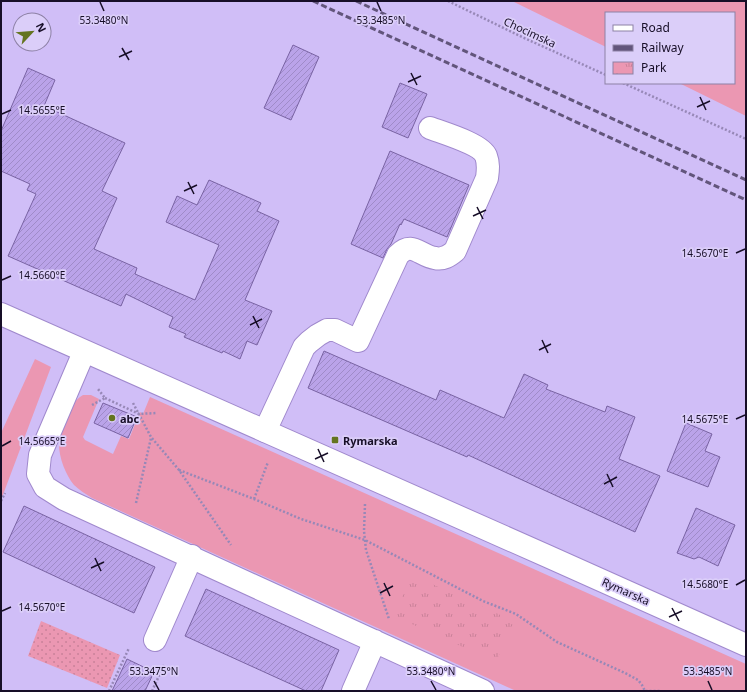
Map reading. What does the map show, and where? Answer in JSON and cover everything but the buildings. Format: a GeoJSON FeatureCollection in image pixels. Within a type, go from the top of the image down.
{"type":"FeatureCollection","features":[{"type":"Feature","properties":{"kind":"main road"},"geometry":{"type":"LineString","coordinates":[[265,431],[304,347],[318,335],[327,330],[335,330],[358,341],[398,255],[403,249],[412,248],[435,258],[446,258],[455,251],[486,178],[489,165],[486,155],[478,148],[430,128]]}},
{"type":"Feature","properties":{"kind":"main road","name":"Rymarska"},"geometry":{"type":"LineString","coordinates":[[1,314],[746,646]]}},
{"type":"Feature","properties":{"kind":"main road"},"geometry":{"type":"LineString","coordinates":[[84,352],[40,455],[38,474],[46,487],[64,498],[130,529],[192,556],[483,691]]}},
{"type":"Feature","properties":{"kind":"main road"},"geometry":{"type":"LineString","coordinates":[[155,640],[192,556]]}},
{"type":"Feature","properties":{"kind":"main road"},"geometry":{"type":"LineString","coordinates":[[353,691],[375,641]]}},
{"type":"Feature","properties":{"kind":"path","name":"Chocimska"},"geometry":{"type":"LineString","coordinates":[[448,1],[605,76]]}},
{"type":"Feature","properties":{"kind":"path"},"geometry":{"type":"LineString","coordinates":[[624,84],[746,139]]}},
{"type":"Feature","properties":{"kind":"path"},"geometry":{"type":"LineString","coordinates":[[105,398],[139,414]]}},
{"type":"Feature","properties":{"kind":"path"},"geometry":{"type":"LineString","coordinates":[[132,400],[151,437],[179,470],[228,540],[236,555],[240,579]]}},
{"type":"Feature","properties":{"kind":"path"},"geometry":{"type":"LineString","coordinates":[[130,529],[151,437]]}},
{"type":"Feature","properties":{"kind":"path"},"geometry":{"type":"LineString","coordinates":[[254,499],[270,457]]}},
{"type":"Feature","properties":{"kind":"path"},"geometry":{"type":"LineString","coordinates":[[179,470],[301,519],[365,540],[483,601],[516,614],[557,642],[638,680],[642,684],[645,691],[660,691]]}},
{"type":"Feature","properties":{"kind":"path"},"geometry":{"type":"LineString","coordinates":[[365,475],[364,531],[366,550],[383,603],[395,634],[396,651]]}},
{"type":"Feature","properties":{"kind":"path"},"geometry":{"type":"LineString","coordinates":[[1,502],[5,493]]}},
{"type":"Feature","properties":{"kind":"path"},"geometry":{"type":"LineString","coordinates":[[109,691],[125,657]]}},
{"type":"Feature","properties":{"kind":"path"},"geometry":{"type":"LineString","coordinates":[[152,691],[160,673]]}},
{"type":"Feature","properties":{"kind":"green space"},"geometry":{"type":"Polygon","coordinates":[[[512,1],[746,1],[746,116],[681,84],[735,84],[735,12],[605,12],[605,47],[512,1]]]}},
{"type":"Feature","properties":{"kind":"green space"},"geometry":{"type":"Polygon","coordinates":[[[35,359],[51,367],[1,500],[1,433],[35,359]]]}},
{"type":"Feature","properties":{"kind":"green space"},"geometry":{"type":"Polygon","coordinates":[[[83,395],[91,395],[99,399],[83,437],[85,440],[113,454],[121,436],[129,439],[140,412],[143,414],[150,397],[746,664],[746,691],[516,691],[92,498],[83,492],[70,480],[64,468],[60,454],[59,441],[71,408],[83,395]]]}},
{"type":"Feature","properties":{"kind":"green space"},"geometry":{"type":"Polygon","coordinates":[[[412,575],[514,621],[496,662],[394,616],[412,575]]]}},
{"type":"Feature","properties":{"kind":"green space"},"geometry":{"type":"Polygon","coordinates":[[[41,621],[120,655],[107,688],[28,656],[41,621]]]}},
{"type":"Feature","properties":{"kind":"railway"},"geometry":{"type":"LineString","coordinates":[[313,1],[746,200]]}},
{"type":"Feature","properties":{"kind":"railway"},"geometry":{"type":"LineString","coordinates":[[356,1],[746,180]]}},
{"type":"Feature","properties":{"kind":"place","name":"abc"},"geometry":{"type":"Point","coordinates":[112,418]}},
{"type":"Feature","properties":{"kind":"place","name":"Rymarska"},"geometry":{"type":"Point","coordinates":[335,440]}}]}
